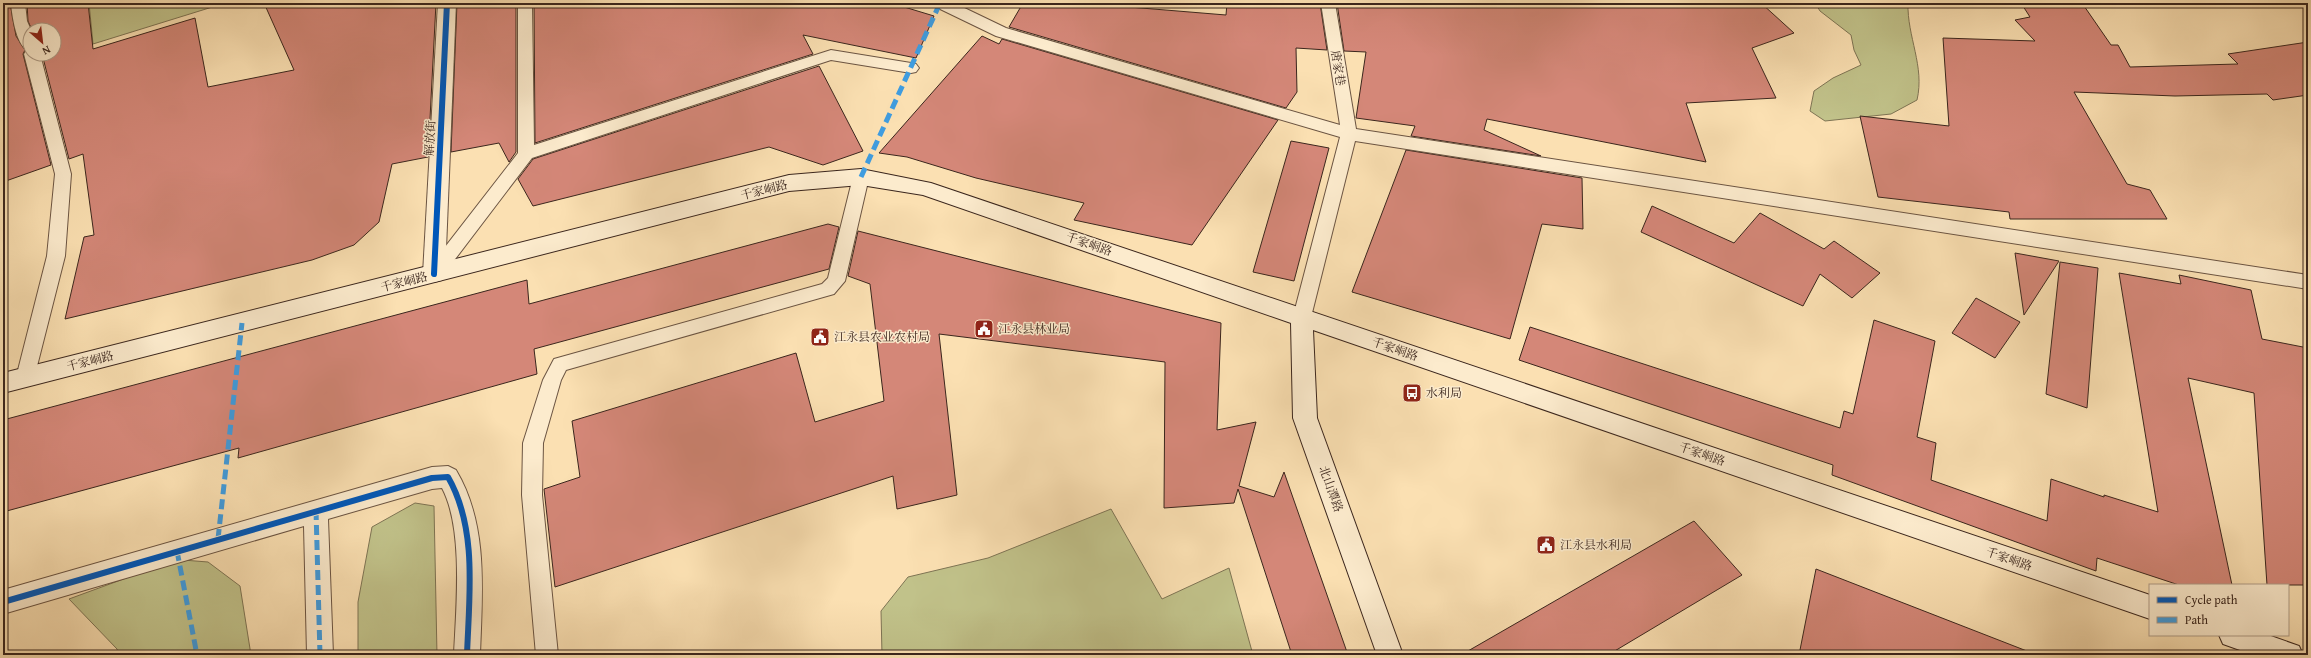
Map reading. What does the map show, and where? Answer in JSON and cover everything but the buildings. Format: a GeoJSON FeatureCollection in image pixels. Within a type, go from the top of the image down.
{"type":"FeatureCollection","features":[{"type":"Feature","properties":{"kind":"main road","name":"解放街"},"geometry":{"type":"LineString","coordinates":[[434,274],[447,3]]}},
{"type":"Feature","properties":{"kind":"main road","name":"千家峒路"},"geometry":{"type":"LineString","coordinates":[[3,383],[789,183],[861,177],[924,188],[2149,607]]}},
{"type":"Feature","properties":{"kind":"main road","name":"北山潭路"},"geometry":{"type":"LineString","coordinates":[[1302,317],[1305,418],[1390,655]]}},
{"type":"Feature","properties":{"kind":"main road"},"geometry":{"type":"LineString","coordinates":[[3,602],[316,510],[432,478],[448,477],[456,487],[469,548],[467,655]]}},
{"type":"Feature","properties":{"kind":"main road"},"geometry":{"type":"LineString","coordinates":[[316,510],[320,655]]}},
{"type":"Feature","properties":{"kind":"main road"},"geometry":{"type":"LineString","coordinates":[[2235,636],[2290,655]]}},
{"type":"Feature","properties":{"kind":"lane"},"geometry":{"type":"LineString","coordinates":[[18,3],[22,26]]}},
{"type":"Feature","properties":{"kind":"lane"},"geometry":{"type":"LineString","coordinates":[[525,3],[526,154]]}},
{"type":"Feature","properties":{"kind":"lane"},"geometry":{"type":"LineString","coordinates":[[941,3],[1001,32],[1349,134],[2308,282]]}},
{"type":"Feature","properties":{"kind":"lane","name":"唐家巷"},"geometry":{"type":"LineString","coordinates":[[1328,3],[1349,134]]}},
{"type":"Feature","properties":{"kind":"lane"},"geometry":{"type":"LineString","coordinates":[[434,274],[526,154],[801,63],[831,55],[911,68]]}},
{"type":"Feature","properties":{"kind":"lane"},"geometry":{"type":"LineString","coordinates":[[25,378],[56,256],[63,174],[34,62]]}},
{"type":"Feature","properties":{"kind":"lane"},"geometry":{"type":"LineString","coordinates":[[1302,317],[1349,134]]}},
{"type":"Feature","properties":{"kind":"lane"},"geometry":{"type":"LineString","coordinates":[[547,655],[532,495],[533,443],[552,380],[560,364],[828,289],[836,281],[861,177]]}},
{"type":"Feature","properties":{"kind":"green space"},"geometry":{"type":"Polygon","coordinates":[[[89,3],[222,3],[222,4],[93,44],[89,3]]]}},
{"type":"Feature","properties":{"kind":"green space"},"geometry":{"type":"Polygon","coordinates":[[[1815,3],[1908,3],[1908,16],[1919,75],[1917,100],[1891,114],[1825,121],[1810,111],[1814,91],[1833,78],[1861,65],[1854,50],[1851,35],[1820,11],[1815,3]]]}},
{"type":"Feature","properties":{"kind":"green space"},"geometry":{"type":"Polygon","coordinates":[[[415,503],[434,506],[437,655],[358,655],[358,602],[372,527],[415,503]]]}},
{"type":"Feature","properties":{"kind":"green space"},"geometry":{"type":"Polygon","coordinates":[[[1111,509],[1162,599],[1229,568],[1253,655],[882,655],[881,611],[908,577],[988,558],[1111,509]]]}},
{"type":"Feature","properties":{"kind":"green space"},"geometry":{"type":"Polygon","coordinates":[[[183,560],[208,562],[240,586],[251,655],[119,655],[117,649],[69,599],[148,570],[183,560]]]}},
{"type":"Feature","properties":{"kind":"marked path"},"geometry":{"type":"LineString","coordinates":[[861,177],[940,3]]}},
{"type":"Feature","properties":{"kind":"marked path"},"geometry":{"type":"LineString","coordinates":[[218,539],[242,323]]}},
{"type":"Feature","properties":{"kind":"marked path"},"geometry":{"type":"LineString","coordinates":[[316,510],[320,655]]}},
{"type":"Feature","properties":{"kind":"marked path"},"geometry":{"type":"LineString","coordinates":[[177,551],[197,655]]}},
{"type":"Feature","properties":{"kind":"cycle path"},"geometry":{"type":"LineString","coordinates":[[434,274],[447,3]]}},
{"type":"Feature","properties":{"kind":"cycle path"},"geometry":{"type":"LineString","coordinates":[[3,602],[432,478],[448,477],[457,493],[463,513],[467,537],[469,588],[467,655]]}},
{"type":"Feature","properties":{"kind":"place","name":"江永县林业局"},"geometry":{"type":"Point","coordinates":[984,329]}},
{"type":"Feature","properties":{"kind":"place","name":"江永县农业农村局"},"geometry":{"type":"Point","coordinates":[820,337]}},
{"type":"Feature","properties":{"kind":"place","name":"水利局"},"geometry":{"type":"Point","coordinates":[1412,393]}},
{"type":"Feature","properties":{"kind":"place","name":"江永县水利局"},"geometry":{"type":"Point","coordinates":[1546,545]}}]}
